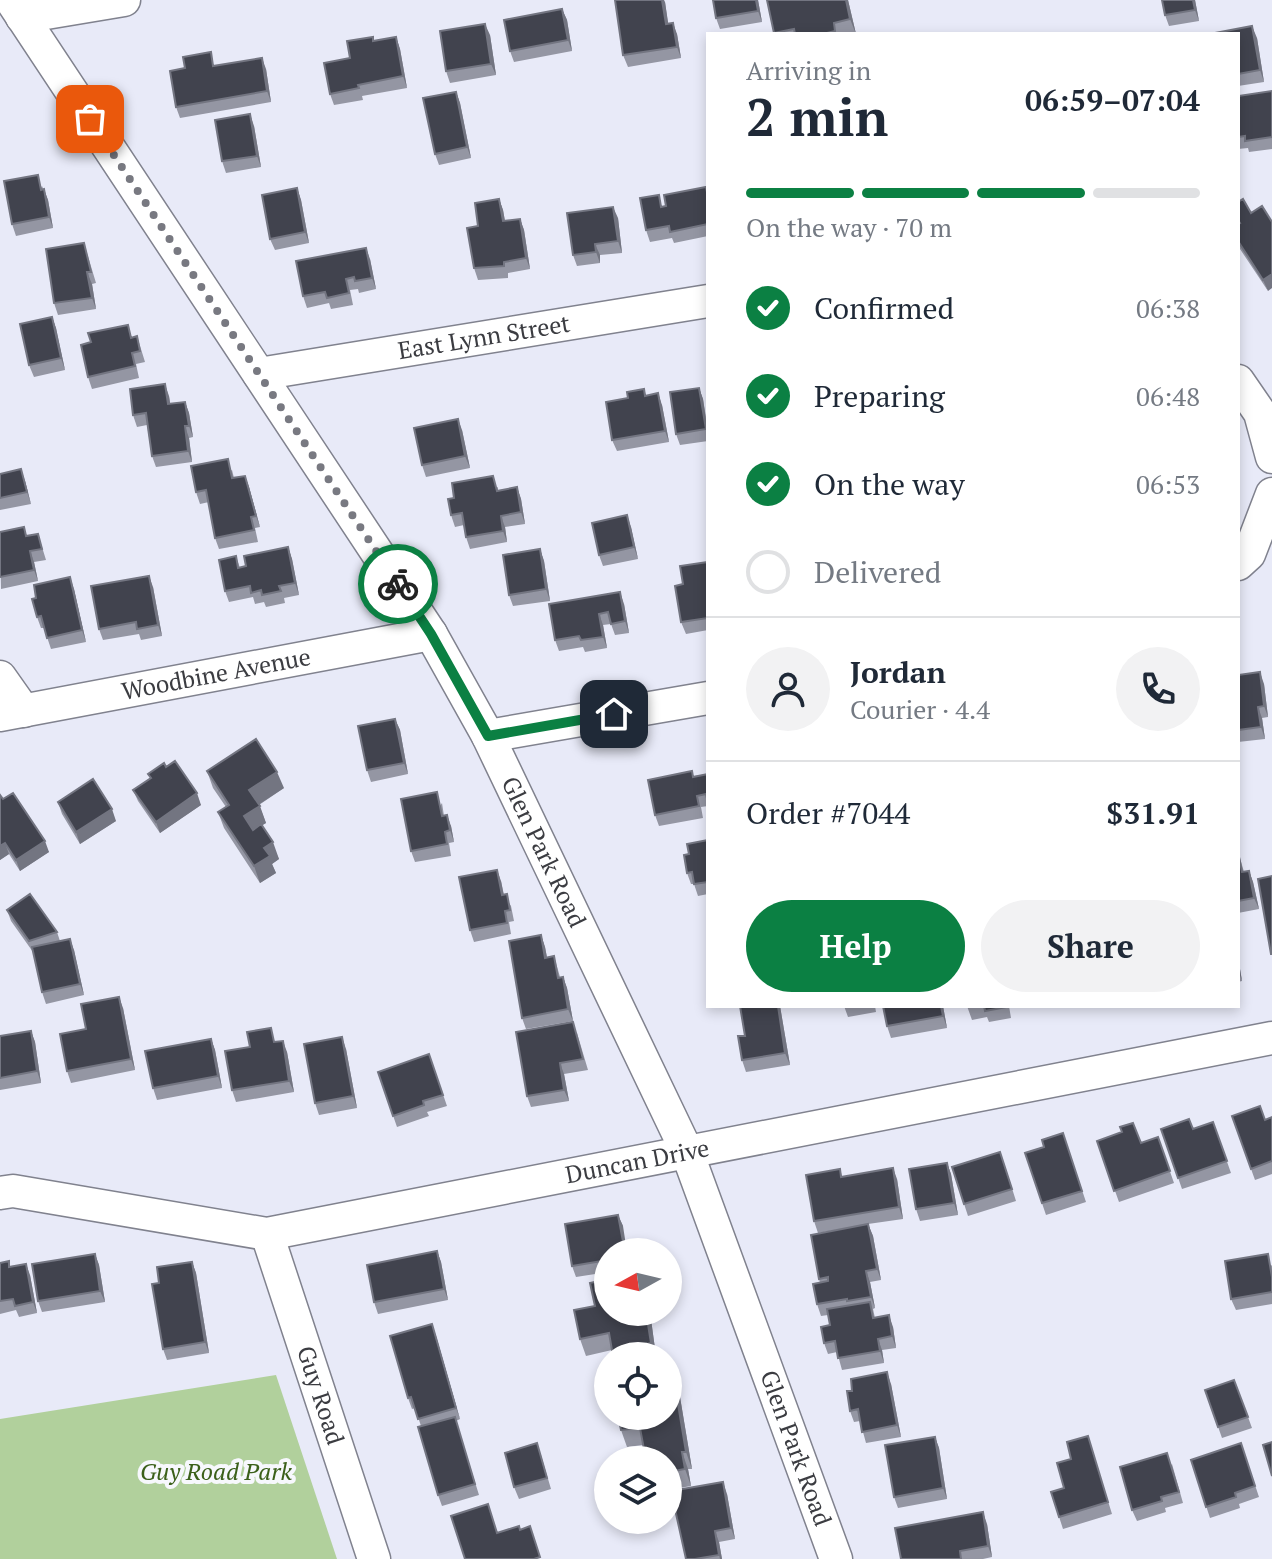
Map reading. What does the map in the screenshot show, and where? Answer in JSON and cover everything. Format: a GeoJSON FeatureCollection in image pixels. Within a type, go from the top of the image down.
{"type":"FeatureCollection","features":[{"type":"Feature","properties":{"kind":"street"},"geometry":{"type":"LineString","coordinates":[[17,9],[124,0]]}},
{"type":"Feature","properties":{"kind":"street","name":"Glen Park Road"},"geometry":{"type":"LineString","coordinates":[[17,9],[431,634],[488,736],[687,1152],[836,1559]]}},
{"type":"Feature","properties":{"kind":"street","name":"East Lynn Street"},"geometry":{"type":"LineString","coordinates":[[259,374],[706,301]]}},
{"type":"Feature","properties":{"kind":"street"},"geometry":{"type":"LineString","coordinates":[[1240,383],[1266,412],[1272,457]]}},
{"type":"Feature","properties":{"kind":"street"},"geometry":{"type":"LineString","coordinates":[[1240,562],[1249,554],[1272,494]]}},
{"type":"Feature","properties":{"kind":"street","name":"Woodbine Avenue"},"geometry":{"type":"LineString","coordinates":[[12,713],[431,634]]}},
{"type":"Feature","properties":{"kind":"street"},"geometry":{"type":"LineString","coordinates":[[0,677],[12,713]]}},
{"type":"Feature","properties":{"kind":"street"},"geometry":{"type":"LineString","coordinates":[[488,736],[706,698]]}},
{"type":"Feature","properties":{"kind":"street","name":"Duncan Drive"},"geometry":{"type":"LineString","coordinates":[[0,1193],[13,1191],[267,1234],[1272,1038]]}},
{"type":"Feature","properties":{"kind":"street","name":"Guy Road"},"geometry":{"type":"LineString","coordinates":[[267,1234],[374,1559]]}},
{"type":"Feature","properties":{"kind":"green space","name":"Guy Road Park"},"geometry":{"type":"Polygon","coordinates":[[[276,1375],[337,1559],[0,1559],[0,1419],[276,1375]]]}},
{"type":"Feature","properties":{"kind":"building"},"geometry":{"type":"Polygon","coordinates":[[[615,0],[662,0],[666,24],[673,23],[677,47],[623,55],[615,0]]]}},
{"type":"Feature","properties":{"kind":"building"},"geometry":{"type":"Polygon","coordinates":[[[713,0],[756,0],[758,11],[716,18],[713,0]]]}},
{"type":"Feature","properties":{"kind":"building"},"geometry":{"type":"Polygon","coordinates":[[[767,0],[846,0],[850,19],[834,23],[835,31],[795,32],[794,29],[774,32],[767,0]]]}},
{"type":"Feature","properties":{"kind":"building"},"geometry":{"type":"Polygon","coordinates":[[[1162,0],[1193,0],[1195,10],[1165,15],[1162,0]]]}},
{"type":"Feature","properties":{"kind":"building"},"geometry":{"type":"Polygon","coordinates":[[[562,9],[568,40],[510,51],[504,20],[562,9]]]}},
{"type":"Feature","properties":{"kind":"building"},"geometry":{"type":"Polygon","coordinates":[[[485,24],[491,64],[446,71],[440,31],[485,24]]]}},
{"type":"Feature","properties":{"kind":"building"},"geometry":{"type":"Polygon","coordinates":[[[1252,26],[1260,70],[1240,74],[1240,32],[1220,32],[1252,26]]]}},
{"type":"Feature","properties":{"kind":"building"},"geometry":{"type":"Polygon","coordinates":[[[373,37],[373,41],[396,37],[403,76],[330,94],[324,63],[350,58],[347,41],[373,37]]]}},
{"type":"Feature","properties":{"kind":"building"},"geometry":{"type":"Polygon","coordinates":[[[211,52],[213,66],[262,58],[267,91],[176,107],[170,71],[185,68],[183,57],[211,52]]]}},
{"type":"Feature","properties":{"kind":"building"},"geometry":{"type":"Polygon","coordinates":[[[1272,91],[1272,137],[1245,141],[1245,136],[1240,137],[1240,96],[1272,91]]]}},
{"type":"Feature","properties":{"kind":"building"},"geometry":{"type":"Polygon","coordinates":[[[456,92],[467,147],[435,154],[423,98],[456,92]]]}},
{"type":"Feature","properties":{"kind":"building"},"geometry":{"type":"Polygon","coordinates":[[[250,114],[257,156],[222,161],[215,120],[250,114]]]}},
{"type":"Feature","properties":{"kind":"building"},"geometry":{"type":"Polygon","coordinates":[[[38,175],[49,217],[12,224],[4,181],[38,175]]]}},
{"type":"Feature","properties":{"kind":"building"},"geometry":{"type":"Polygon","coordinates":[[[706,187],[706,224],[670,232],[669,226],[646,230],[640,198],[659,195],[661,207],[666,206],[664,195],[706,187]]]}},
{"type":"Feature","properties":{"kind":"building"},"geometry":{"type":"Polygon","coordinates":[[[297,188],[305,232],[270,239],[262,195],[297,188]]]}},
{"type":"Feature","properties":{"kind":"building"},"geometry":{"type":"Polygon","coordinates":[[[499,199],[503,221],[520,219],[526,258],[504,262],[504,266],[474,268],[467,228],[478,226],[475,203],[499,199]]]}},
{"type":"Feature","properties":{"kind":"building"},"geometry":{"type":"Polygon","coordinates":[[[1243,199],[1251,213],[1262,206],[1272,222],[1272,274],[1263,280],[1240,244],[1240,201],[1243,199]]]}},
{"type":"Feature","properties":{"kind":"building"},"geometry":{"type":"Polygon","coordinates":[[[613,207],[618,241],[595,244],[596,252],[573,255],[567,213],[613,207]]]}},
{"type":"Feature","properties":{"kind":"building"},"geometry":{"type":"Polygon","coordinates":[[[84,243],[91,272],[87,272],[92,298],[54,303],[46,249],[84,243]]]}},
{"type":"Feature","properties":{"kind":"building"},"geometry":{"type":"Polygon","coordinates":[[[366,248],[372,278],[346,279],[349,293],[327,298],[325,292],[303,296],[296,261],[366,248]]]}},
{"type":"Feature","properties":{"kind":"building"},"geometry":{"type":"Polygon","coordinates":[[[52,317],[61,358],[29,365],[20,324],[52,317]]]}},
{"type":"Feature","properties":{"kind":"building"},"geometry":{"type":"Polygon","coordinates":[[[128,325],[131,338],[137,336],[140,351],[132,353],[135,366],[88,377],[81,345],[91,342],[88,333],[128,325]]]}},
{"type":"Feature","properties":{"kind":"building"},"geometry":{"type":"Polygon","coordinates":[[[165,384],[168,404],[185,402],[189,426],[185,426],[188,451],[152,456],[146,413],[133,415],[130,389],[165,384]]]}},
{"type":"Feature","properties":{"kind":"building"},"geometry":{"type":"Polygon","coordinates":[[[699,388],[706,429],[676,434],[670,392],[699,388]]]}},
{"type":"Feature","properties":{"kind":"building"},"geometry":{"type":"Polygon","coordinates":[[[644,389],[645,396],[658,393],[665,431],[612,440],[606,402],[628,398],[627,392],[644,389]]]}},
{"type":"Feature","properties":{"kind":"building"},"geometry":{"type":"Polygon","coordinates":[[[458,419],[465,456],[422,465],[414,428],[458,419]]]}},
{"type":"Feature","properties":{"kind":"building"},"geometry":{"type":"Polygon","coordinates":[[[228,459],[232,478],[245,476],[256,516],[251,517],[254,530],[215,538],[206,490],[196,492],[191,466],[228,459]]]}},
{"type":"Feature","properties":{"kind":"building"},"geometry":{"type":"Polygon","coordinates":[[[21,469],[27,492],[0,498],[0,474],[21,469]]]}},
{"type":"Feature","properties":{"kind":"building"},"geometry":{"type":"Polygon","coordinates":[[[493,476],[497,491],[517,487],[521,512],[501,516],[503,531],[466,537],[462,513],[451,515],[448,499],[454,498],[452,483],[493,476]]]}},
{"type":"Feature","properties":{"kind":"building"},"geometry":{"type":"Polygon","coordinates":[[[627,515],[634,547],[599,555],[592,523],[627,515]]]}},
{"type":"Feature","properties":{"kind":"building"},"geometry":{"type":"Polygon","coordinates":[[[24,527],[26,536],[38,534],[42,549],[30,551],[34,570],[0,577],[0,532],[24,527]]]}},
{"type":"Feature","properties":{"kind":"building"},"geometry":{"type":"Polygon","coordinates":[[[288,547],[295,583],[279,586],[281,591],[262,595],[261,590],[251,593],[250,586],[225,591],[219,560],[236,556],[238,568],[246,566],[244,556],[288,547]]]}},
{"type":"Feature","properties":{"kind":"building"},"geometry":{"type":"Polygon","coordinates":[[[540,549],[546,589],[509,595],[503,555],[540,549]]]}},
{"type":"Feature","properties":{"kind":"building"},"geometry":{"type":"Polygon","coordinates":[[[706,562],[706,618],[681,622],[675,586],[683,584],[680,566],[706,562]]]}},
{"type":"Feature","properties":{"kind":"building"},"geometry":{"type":"Polygon","coordinates":[[[149,576],[158,625],[137,629],[136,622],[99,629],[91,586],[149,576]]]}},
{"type":"Feature","properties":{"kind":"building"},"geometry":{"type":"Polygon","coordinates":[[[70,577],[82,630],[47,638],[32,599],[36,598],[34,585],[70,577]]]}},
{"type":"Feature","properties":{"kind":"building"},"geometry":{"type":"Polygon","coordinates":[[[620,592],[625,621],[611,624],[608,612],[599,614],[603,637],[581,640],[579,636],[555,640],[549,604],[620,592]]]}},
{"type":"Feature","properties":{"kind":"building"},"geometry":{"type":"Polygon","coordinates":[[[1260,672],[1264,706],[1258,707],[1261,727],[1240,730],[1240,675],[1260,672]]]}},
{"type":"Feature","properties":{"kind":"building"},"geometry":{"type":"Polygon","coordinates":[[[395,719],[404,763],[367,770],[358,726],[395,719]]]}},
{"type":"Feature","properties":{"kind":"building"},"geometry":{"type":"Polygon","coordinates":[[[256,739],[277,772],[249,790],[260,806],[244,816],[253,830],[261,824],[273,842],[264,848],[270,856],[254,866],[218,812],[229,805],[207,771],[256,739]]]}},
{"type":"Feature","properties":{"kind":"building"},"geometry":{"type":"Polygon","coordinates":[[[175,761],[197,793],[156,822],[133,790],[151,778],[148,774],[164,763],[166,767],[175,761]]]}},
{"type":"Feature","properties":{"kind":"building"},"geometry":{"type":"Polygon","coordinates":[[[692,771],[693,777],[706,774],[706,794],[697,796],[699,806],[655,815],[648,780],[692,771]]]}},
{"type":"Feature","properties":{"kind":"building"},"geometry":{"type":"Polygon","coordinates":[[[93,779],[112,809],[76,832],[58,802],[93,779]]]}},
{"type":"Feature","properties":{"kind":"building"},"geometry":{"type":"Polygon","coordinates":[[[437,792],[442,816],[447,815],[450,830],[445,832],[447,844],[411,851],[401,799],[437,792]]]}},
{"type":"Feature","properties":{"kind":"building"},"geometry":{"type":"Polygon","coordinates":[[[13,793],[45,841],[16,860],[5,843],[0,846],[0,795],[3,799],[13,793]]]}},
{"type":"Feature","properties":{"kind":"building"},"geometry":{"type":"Polygon","coordinates":[[[706,840],[706,882],[694,884],[692,872],[687,873],[684,855],[689,854],[687,844],[706,840]]]}},
{"type":"Feature","properties":{"kind":"building"},"geometry":{"type":"Polygon","coordinates":[[[1240,862],[1242,872],[1249,871],[1254,898],[1240,901],[1240,862]]]}},
{"type":"Feature","properties":{"kind":"building"},"geometry":{"type":"Polygon","coordinates":[[[497,870],[502,895],[507,894],[510,910],[505,911],[507,923],[470,930],[459,877],[497,870]]]}},
{"type":"Feature","properties":{"kind":"building"},"geometry":{"type":"Polygon","coordinates":[[[1272,876],[1272,954],[1271,954],[1258,879],[1272,876]]]}},
{"type":"Feature","properties":{"kind":"building"},"geometry":{"type":"Polygon","coordinates":[[[30,894],[57,932],[29,941],[7,910],[30,894]]]}},
{"type":"Feature","properties":{"kind":"building"},"geometry":{"type":"Polygon","coordinates":[[[541,935],[545,958],[554,956],[558,978],[563,977],[568,1009],[522,1018],[509,941],[541,935]]]}},
{"type":"Feature","properties":{"kind":"building"},"geometry":{"type":"Polygon","coordinates":[[[70,939],[80,984],[42,992],[32,947],[70,939]]]}},
{"type":"Feature","properties":{"kind":"building"},"geometry":{"type":"Polygon","coordinates":[[[119,997],[131,1059],[67,1071],[60,1034],[86,1029],[81,1004],[119,997]]]}},
{"type":"Feature","properties":{"kind":"building"},"geometry":{"type":"Polygon","coordinates":[[[740,1008],[778,1008],[785,1053],[742,1060],[738,1036],[745,1036],[740,1008]]]}},
{"type":"Feature","properties":{"kind":"building"},"geometry":{"type":"Polygon","coordinates":[[[883,1008],[941,1008],[943,1016],[887,1026],[883,1008]]]}},
{"type":"Feature","properties":{"kind":"building"},"geometry":{"type":"Polygon","coordinates":[[[573,1022],[583,1059],[560,1063],[564,1090],[527,1096],[516,1032],[573,1022]]]}},
{"type":"Feature","properties":{"kind":"building"},"geometry":{"type":"Polygon","coordinates":[[[271,1028],[274,1042],[283,1041],[289,1081],[232,1090],[225,1051],[250,1047],[247,1032],[271,1028]]]}},
{"type":"Feature","properties":{"kind":"building"},"geometry":{"type":"Polygon","coordinates":[[[31,1031],[37,1071],[0,1078],[0,1036],[31,1031]]]}},
{"type":"Feature","properties":{"kind":"building"},"geometry":{"type":"Polygon","coordinates":[[[342,1037],[353,1096],[315,1103],[304,1044],[342,1037]]]}},
{"type":"Feature","properties":{"kind":"building"},"geometry":{"type":"Polygon","coordinates":[[[211,1039],[218,1076],[153,1088],[145,1051],[211,1039]]]}},
{"type":"Feature","properties":{"kind":"building"},"geometry":{"type":"Polygon","coordinates":[[[429,1054],[443,1095],[393,1116],[378,1072],[429,1054]]]}},
{"type":"Feature","properties":{"kind":"building"},"geometry":{"type":"Polygon","coordinates":[[[1260,1106],[1265,1120],[1272,1117],[1272,1161],[1251,1169],[1232,1116],[1260,1106]]]}},
{"type":"Feature","properties":{"kind":"building"},"geometry":{"type":"Polygon","coordinates":[[[1189,1119],[1193,1129],[1213,1122],[1227,1161],[1178,1178],[1161,1129],[1189,1119]]]}},
{"type":"Feature","properties":{"kind":"building"},"geometry":{"type":"Polygon","coordinates":[[[1133,1123],[1141,1143],[1158,1137],[1170,1171],[1114,1191],[1097,1141],[1122,1132],[1120,1127],[1133,1123]]]}},
{"type":"Feature","properties":{"kind":"building"},"geometry":{"type":"Polygon","coordinates":[[[1063,1133],[1082,1191],[1042,1203],[1025,1153],[1044,1147],[1042,1140],[1063,1133]]]}},
{"type":"Feature","properties":{"kind":"building"},"geometry":{"type":"Polygon","coordinates":[[[1000,1152],[1012,1189],[964,1204],[952,1167],[1000,1152]]]}},
{"type":"Feature","properties":{"kind":"building"},"geometry":{"type":"Polygon","coordinates":[[[947,1163],[954,1203],[916,1209],[909,1169],[947,1163]]]}},
{"type":"Feature","properties":{"kind":"building"},"geometry":{"type":"Polygon","coordinates":[[[893,1168],[899,1207],[814,1221],[806,1175],[840,1169],[841,1177],[893,1168]]]}},
{"type":"Feature","properties":{"kind":"building"},"geometry":{"type":"Polygon","coordinates":[[[618,1215],[622,1238],[594,1238],[594,1262],[572,1266],[565,1224],[618,1215]]]}},
{"type":"Feature","properties":{"kind":"building"},"geometry":{"type":"Polygon","coordinates":[[[868,1224],[877,1269],[866,1271],[871,1297],[817,1304],[813,1284],[828,1281],[828,1277],[819,1279],[811,1235],[868,1224]]]}},
{"type":"Feature","properties":{"kind":"building"},"geometry":{"type":"Polygon","coordinates":[[[437,1251],[444,1289],[374,1302],[367,1265],[437,1251]]]}},
{"type":"Feature","properties":{"kind":"building"},"geometry":{"type":"Polygon","coordinates":[[[95,1254],[100,1291],[38,1301],[32,1264],[95,1254]]]}},
{"type":"Feature","properties":{"kind":"building"},"geometry":{"type":"Polygon","coordinates":[[[1268,1254],[1272,1292],[1231,1299],[1225,1261],[1268,1254]]]}},
{"type":"Feature","properties":{"kind":"building"},"geometry":{"type":"Polygon","coordinates":[[[9,1261],[9,1267],[26,1264],[33,1302],[15,1306],[13,1299],[0,1301],[0,1263],[9,1261]]]}},
{"type":"Feature","properties":{"kind":"building"},"geometry":{"type":"Polygon","coordinates":[[[192,1262],[205,1342],[163,1349],[152,1284],[159,1283],[157,1267],[192,1262]]]}},
{"type":"Feature","properties":{"kind":"building"},"geometry":{"type":"Polygon","coordinates":[[[870,1302],[873,1318],[889,1315],[892,1336],[878,1339],[880,1351],[838,1358],[835,1341],[824,1343],[821,1327],[830,1325],[827,1309],[870,1302]]]}},
{"type":"Feature","properties":{"kind":"building"},"geometry":{"type":"Polygon","coordinates":[[[594,1306],[594,1326],[648,1326],[651,1342],[611,1342],[609,1333],[580,1339],[574,1310],[594,1306]]]}},
{"type":"Feature","properties":{"kind":"building"},"geometry":{"type":"Polygon","coordinates":[[[432,1324],[456,1408],[418,1419],[411,1397],[408,1398],[390,1336],[432,1324]]]}},
{"type":"Feature","properties":{"kind":"building"},"geometry":{"type":"Polygon","coordinates":[[[887,1372],[897,1425],[862,1432],[858,1409],[850,1411],[847,1391],[852,1391],[851,1379],[887,1372]]]}},
{"type":"Feature","properties":{"kind":"building"},"geometry":{"type":"Polygon","coordinates":[[[1234,1380],[1248,1417],[1218,1427],[1205,1390],[1234,1380]]]}},
{"type":"Feature","properties":{"kind":"building"},"geometry":{"type":"Polygon","coordinates":[[[455,1417],[475,1484],[438,1495],[418,1427],[455,1417]]]}},
{"type":"Feature","properties":{"kind":"building"},"geometry":{"type":"Polygon","coordinates":[[[682,1428],[686,1452],[682,1452],[682,1446],[643,1446],[640,1430],[682,1428]]]}},
{"type":"Feature","properties":{"kind":"building"},"geometry":{"type":"Polygon","coordinates":[[[1088,1436],[1108,1502],[1059,1517],[1051,1492],[1064,1488],[1057,1463],[1071,1459],[1067,1442],[1088,1436]]]}},
{"type":"Feature","properties":{"kind":"building"},"geometry":{"type":"Polygon","coordinates":[[[935,1437],[943,1488],[894,1497],[885,1445],[935,1437]]]}},
{"type":"Feature","properties":{"kind":"building"},"geometry":{"type":"Polygon","coordinates":[[[1272,1442],[1272,1476],[1263,1445],[1272,1442]]]}},
{"type":"Feature","properties":{"kind":"building"},"geometry":{"type":"Polygon","coordinates":[[[537,1443],[547,1478],[514,1487],[505,1453],[537,1443]]]}},
{"type":"Feature","properties":{"kind":"building"},"geometry":{"type":"Polygon","coordinates":[[[1241,1443],[1255,1486],[1235,1493],[1236,1497],[1206,1507],[1191,1460],[1241,1443]]]}},
{"type":"Feature","properties":{"kind":"building"},"geometry":{"type":"Polygon","coordinates":[[[1167,1453],[1179,1492],[1132,1510],[1120,1467],[1167,1453]]]}},
{"type":"Feature","properties":{"kind":"building"},"geometry":{"type":"Polygon","coordinates":[[[723,1482],[731,1528],[715,1531],[719,1555],[686,1559],[680,1534],[682,1489],[723,1482]]]}},
{"type":"Feature","properties":{"kind":"building"},"geometry":{"type":"Polygon","coordinates":[[[488,1504],[497,1533],[530,1526],[540,1557],[465,1559],[451,1516],[488,1504]]]}},
{"type":"Feature","properties":{"kind":"building"},"geometry":{"type":"Polygon","coordinates":[[[983,1512],[988,1546],[960,1551],[961,1559],[901,1559],[895,1528],[983,1512]]]}},
{"type":"Feature","properties":{"kind":"way so far"},"geometry":{"type":"LineString","coordinates":[[90,119],[398,584]]}},
{"type":"Feature","properties":{"kind":"route"},"geometry":{"type":"LineString","coordinates":[[398,584],[431,634],[488,736],[614,714]]}}]}
